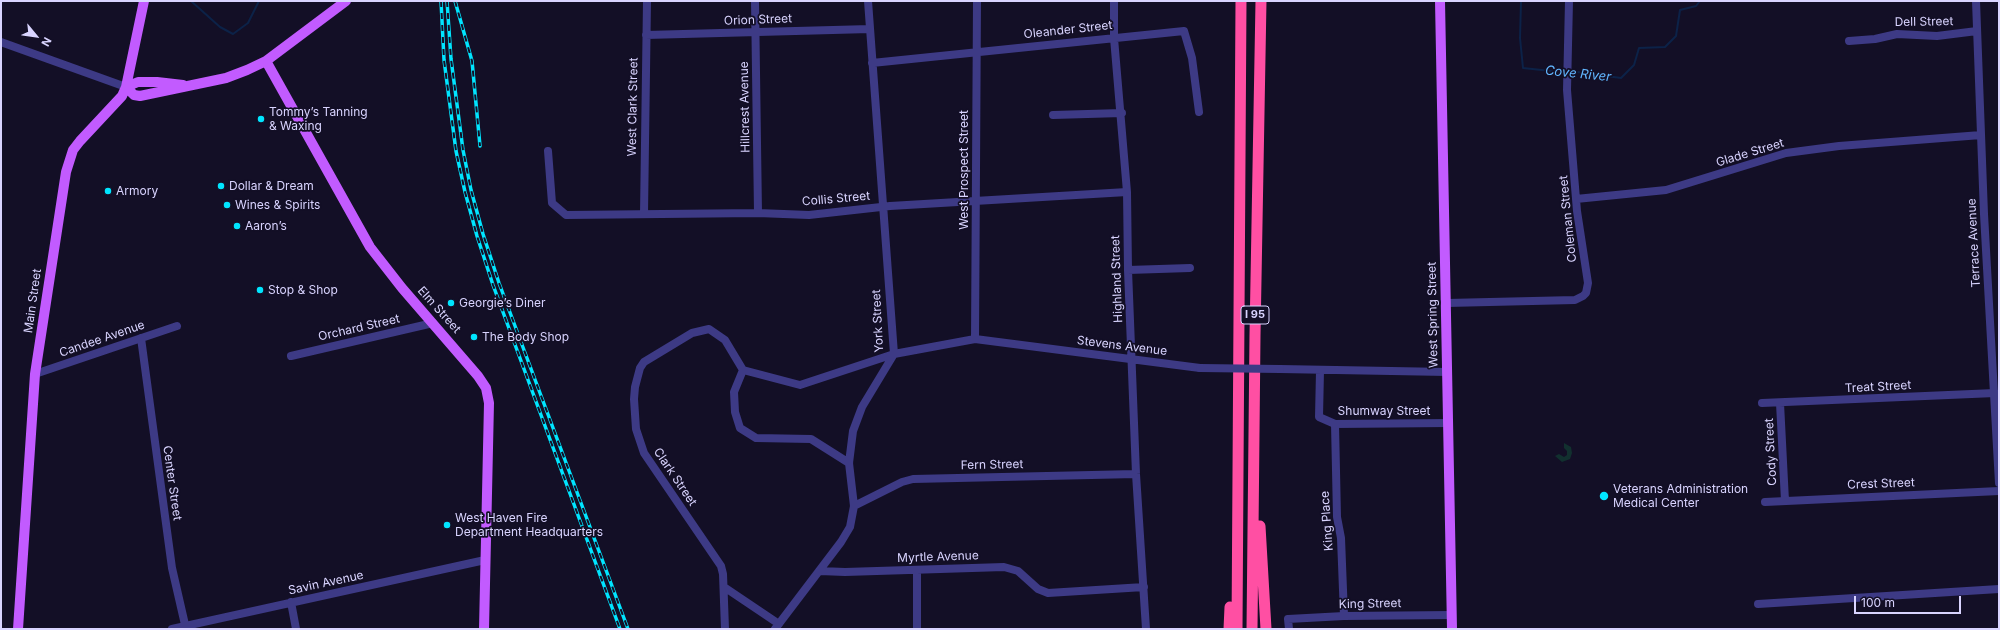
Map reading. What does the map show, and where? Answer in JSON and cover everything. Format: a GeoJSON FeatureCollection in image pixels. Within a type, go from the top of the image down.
{"type":"FeatureCollection","features":[{"type":"Feature","properties":{"kind":"highway","name":"I 95"},"geometry":{"type":"LineString","coordinates":[[1237,629],[1241,1]]}},
{"type":"Feature","properties":{"kind":"highway","name":"I 95"},"geometry":{"type":"LineString","coordinates":[[1252,629],[1261,1]]}},
{"type":"Feature","properties":{"kind":"highway"},"geometry":{"type":"LineString","coordinates":[[1254,413],[1266,629]]}},
{"type":"Feature","properties":{"kind":"highway"},"geometry":{"type":"LineString","coordinates":[[1228,629],[1238,489]]}},
{"type":"Feature","properties":{"kind":"main road","name":"Main Street"},"geometry":{"type":"LineString","coordinates":[[18,629],[35,374],[69,161],[80,141],[119,101],[126,87],[144,1]]}},
{"type":"Feature","properties":{"kind":"main road"},"geometry":{"type":"LineString","coordinates":[[126,87],[134,95],[140,96],[226,78],[266,61],[346,1]]}},
{"type":"Feature","properties":{"kind":"main road","name":"West Spring Street"},"geometry":{"type":"LineString","coordinates":[[1440,1],[1447,303],[1452,629]]}},
{"type":"Feature","properties":{"kind":"main road","name":"Elm Street"},"geometry":{"type":"LineString","coordinates":[[266,61],[370,247],[393,278],[478,376],[486,388],[488,396],[484,629]]}},
{"type":"Feature","properties":{"kind":"street","name":"West Clark Street"},"geometry":{"type":"LineString","coordinates":[[644,214],[647,1]]}},
{"type":"Feature","properties":{"kind":"street","name":"Hillcrest Avenue"},"geometry":{"type":"LineString","coordinates":[[755,1],[758,213]]}},
{"type":"Feature","properties":{"kind":"street","name":"York Street"},"geometry":{"type":"LineString","coordinates":[[777,626],[820,571],[846,535],[850,527],[854,506],[849,463],[852,436],[857,418],[868,396],[894,354],[868,1]]}},
{"type":"Feature","properties":{"kind":"street","name":"West Prospect Street"},"geometry":{"type":"LineString","coordinates":[[975,339],[977,202],[976,1]]}},
{"type":"Feature","properties":{"kind":"street","name":"Highland Street"},"geometry":{"type":"LineString","coordinates":[[1114,1],[1114,38],[1122,113],[1127,192],[1128,270],[1136,474],[1146,629]]}},
{"type":"Feature","properties":{"kind":"street","name":"Coleman Street"},"geometry":{"type":"LineString","coordinates":[[1447,303],[1575,300],[1583,296],[1588,283],[1576,199],[1568,72],[1569,1]]}},
{"type":"Feature","properties":{"kind":"street","name":"Terrace Avenue"},"geometry":{"type":"LineString","coordinates":[[1976,1],[1981,134],[1996,352],[1995,393],[1999,483]]}},
{"type":"Feature","properties":{"kind":"street","name":"Orion Street"},"geometry":{"type":"LineString","coordinates":[[646,35],[870,29]]}},
{"type":"Feature","properties":{"kind":"street","name":"Oleander Street"},"geometry":{"type":"LineString","coordinates":[[872,62],[1184,31],[1192,58],[1199,112]]}},
{"type":"Feature","properties":{"kind":"street","name":"Dell Street"},"geometry":{"type":"LineString","coordinates":[[1849,41],[1875,39],[1897,34],[1937,36],[1977,31]]}},
{"type":"Feature","properties":{"kind":"street"},"geometry":{"type":"LineString","coordinates":[[1,42],[126,87]]}},
{"type":"Feature","properties":{"kind":"street"},"geometry":{"type":"LineString","coordinates":[[1053,115],[1122,113]]}},
{"type":"Feature","properties":{"kind":"street","name":"Glade Street"},"geometry":{"type":"LineString","coordinates":[[1576,199],[1666,190],[1786,153],[1839,146],[1981,134]]}},
{"type":"Feature","properties":{"kind":"street","name":"Collis Street"},"geometry":{"type":"LineString","coordinates":[[548,150],[552,203],[566,215],[758,213],[809,215],[882,207],[1127,192]]}},
{"type":"Feature","properties":{"kind":"street"},"geometry":{"type":"LineString","coordinates":[[1128,270],[1190,268]]}},
{"type":"Feature","properties":{"kind":"street","name":"Orchard Street"},"geometry":{"type":"LineString","coordinates":[[291,356],[433,323]]}},
{"type":"Feature","properties":{"kind":"street","name":"Candee Avenue"},"geometry":{"type":"LineString","coordinates":[[35,374],[177,326]]}},
{"type":"Feature","properties":{"kind":"street","name":"Clark Street"},"geometry":{"type":"LineString","coordinates":[[725,629],[723,574],[717,559],[644,453],[636,429],[635,387],[640,368],[649,358],[692,332],[709,329],[725,340],[742,370]]}},
{"type":"Feature","properties":{"kind":"street","name":"Center Street"},"geometry":{"type":"LineString","coordinates":[[141,338],[172,568],[186,628]]}},
{"type":"Feature","properties":{"kind":"street","name":"Stevens Avenue"},"geometry":{"type":"LineString","coordinates":[[742,370],[800,385],[894,354],[975,339],[1200,368],[1447,372]]}},
{"type":"Feature","properties":{"kind":"street"},"geometry":{"type":"LineString","coordinates":[[742,370],[734,392],[735,412],[740,428],[756,438],[811,439],[849,463]]}},
{"type":"Feature","properties":{"kind":"street","name":"Shumway Street"},"geometry":{"type":"LineString","coordinates":[[1320,371],[1319,418],[1335,424],[1449,423]]}},
{"type":"Feature","properties":{"kind":"street","name":"Treat Street"},"geometry":{"type":"LineString","coordinates":[[1762,403],[1995,393]]}},
{"type":"Feature","properties":{"kind":"street","name":"Cody Street"},"geometry":{"type":"LineString","coordinates":[[1780,403],[1785,500]]}},
{"type":"Feature","properties":{"kind":"street","name":"King Place"},"geometry":{"type":"LineString","coordinates":[[1335,424],[1337,517],[1341,538],[1344,616]]}},
{"type":"Feature","properties":{"kind":"street","name":"Fern Street"},"geometry":{"type":"LineString","coordinates":[[854,506],[902,482],[913,479],[1136,474]]}},
{"type":"Feature","properties":{"kind":"street","name":"Crest Street"},"geometry":{"type":"LineString","coordinates":[[1764,502],[1999,491]]}},
{"type":"Feature","properties":{"kind":"street","name":"Savin Avenue"},"geometry":{"type":"LineString","coordinates":[[172,629],[186,628],[291,602],[485,560]]}},
{"type":"Feature","properties":{"kind":"street","name":"Myrtle Avenue"},"geometry":{"type":"LineString","coordinates":[[820,571],[845,572],[1009,568],[1023,574],[1040,590],[1048,593],[1144,587]]}},
{"type":"Feature","properties":{"kind":"street"},"geometry":{"type":"LineString","coordinates":[[917,570],[918,629]]}},
{"type":"Feature","properties":{"kind":"street"},"geometry":{"type":"LineString","coordinates":[[724,587],[777,626]]}},
{"type":"Feature","properties":{"kind":"street"},"geometry":{"type":"LineString","coordinates":[[1758,604],[1999,589]]}},
{"type":"Feature","properties":{"kind":"street"},"geometry":{"type":"LineString","coordinates":[[291,602],[296,629]]}},
{"type":"Feature","properties":{"kind":"street","name":"King Street"},"geometry":{"type":"LineString","coordinates":[[1289,629],[1288,619],[1344,616],[1452,615]]}},
{"type":"Feature","properties":{"kind":"green space"},"geometry":{"type":"Polygon","coordinates":[[[1564,443],[1571,447],[1572,453],[1570,459],[1562,462],[1555,456],[1559,454],[1564,457],[1567,455],[1567,451],[1564,448],[1564,443]]]}},
{"type":"Feature","properties":{"kind":"waterway","name":"Cove River"},"geometry":{"type":"LineString","coordinates":[[191,1],[220,27],[233,34],[248,23],[259,1]]}},
{"type":"Feature","properties":{"kind":"waterway","name":"Cove River"},"geometry":{"type":"LineString","coordinates":[[1521,1],[1520,38],[1523,68],[1565,71]]}},
{"type":"Feature","properties":{"kind":"waterway","name":"Cove River"},"geometry":{"type":"LineString","coordinates":[[1570,71],[1621,78],[1634,65],[1639,48],[1665,47],[1676,36],[1680,10],[1696,6],[1700,1]]}},
{"type":"Feature","properties":{"kind":"railway"},"geometry":{"type":"LineString","coordinates":[[441,1],[444,60],[456,151],[477,236],[493,285],[620,629]]}},
{"type":"Feature","properties":{"kind":"railway"},"geometry":{"type":"LineString","coordinates":[[447,1],[451,59],[463,150],[471,190],[483,234],[499,283],[628,629]]}},
{"type":"Feature","properties":{"kind":"railway"},"geometry":{"type":"LineString","coordinates":[[455,1],[472,61],[480,146]]}},
{"type":"Feature","properties":{"kind":"place","name":"Tommy’s Tanning & Waxing"},"geometry":{"type":"Point","coordinates":[261,119]}},
{"type":"Feature","properties":{"kind":"place","name":"Dollar & Dream"},"geometry":{"type":"Point","coordinates":[221,186]}},
{"type":"Feature","properties":{"kind":"place","name":"Armory"},"geometry":{"type":"Point","coordinates":[108,191]}},
{"type":"Feature","properties":{"kind":"place","name":"Wines & Spirits"},"geometry":{"type":"Point","coordinates":[227,205]}},
{"type":"Feature","properties":{"kind":"place","name":"Aaron’s"},"geometry":{"type":"Point","coordinates":[237,226]}},
{"type":"Feature","properties":{"kind":"place","name":"Stop & Shop"},"geometry":{"type":"Point","coordinates":[260,290]}},
{"type":"Feature","properties":{"kind":"place","name":"Georgie’s Diner"},"geometry":{"type":"Point","coordinates":[451,303]}},
{"type":"Feature","properties":{"kind":"place","name":"The Body Shop"},"geometry":{"type":"Point","coordinates":[474,337]}},
{"type":"Feature","properties":{"kind":"place","name":"Veterans Administration Medical Center"},"geometry":{"type":"Point","coordinates":[1604,496]}},
{"type":"Feature","properties":{"kind":"place","name":"West Haven Fire Department Headquarters"},"geometry":{"type":"Point","coordinates":[447,525]}}]}
